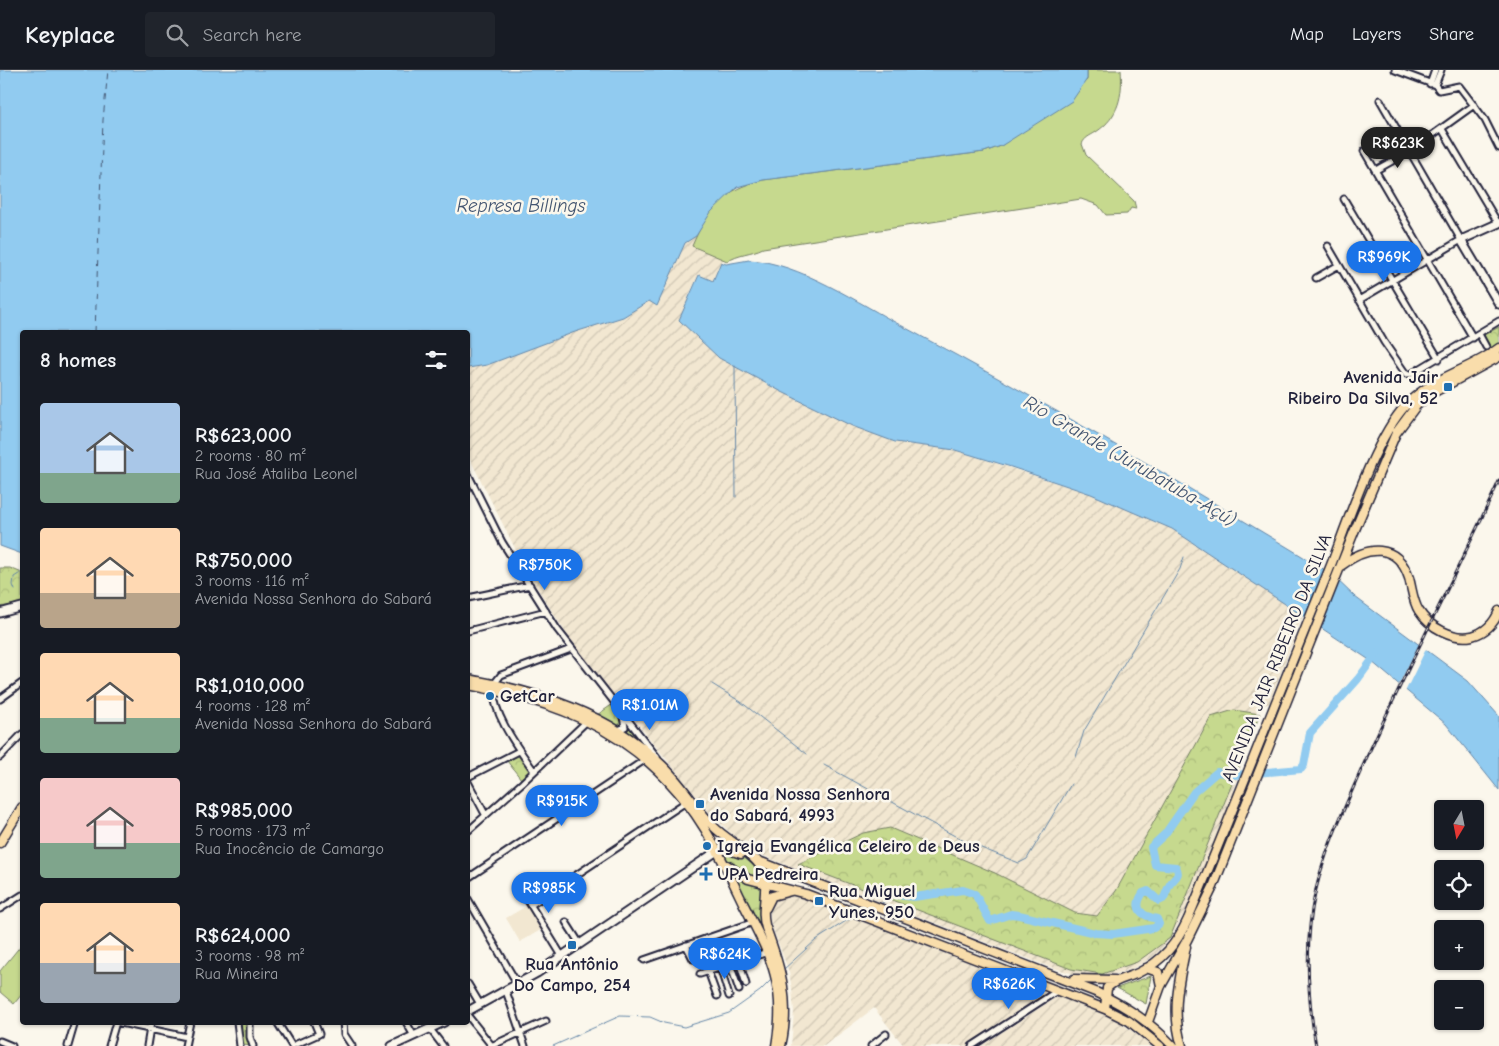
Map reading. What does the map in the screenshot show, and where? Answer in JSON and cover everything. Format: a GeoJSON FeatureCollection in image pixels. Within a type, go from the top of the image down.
{"type":"FeatureCollection","features":[{"type":"Feature","properties":{"kind":"main road","name":"AVENIDA JAIR RIBEIRO DA SILVA"},"geometry":{"type":"LineString","coordinates":[[1104,996],[1107,988],[1112,983],[1146,968],[1172,947],[1188,919],[1346,528],[1388,431],[1397,416],[1416,396],[1440,378],[1480,360],[1499,348]]}},
{"type":"Feature","properties":{"kind":"main road","name":"AVENIDA JAIR RIBEIRO DA SILVA"},"geometry":{"type":"LineString","coordinates":[[1148,1022],[1161,986],[1187,940],[1213,887],[1354,532],[1396,433],[1416,406],[1434,392],[1499,357]]}},
{"type":"Feature","properties":{"kind":"main road"},"geometry":{"type":"LineString","coordinates":[[1416,396],[1416,406]]}},
{"type":"Feature","properties":{"kind":"main road"},"geometry":{"type":"LineString","coordinates":[[1341,567],[1361,553],[1380,550],[1397,558],[1405,568],[1419,611],[1431,623],[1446,633],[1462,637],[1480,633],[1493,623],[1499,611]]}},
{"type":"Feature","properties":{"kind":"main road"},"geometry":{"type":"LineString","coordinates":[[470,684],[493,687],[556,701],[584,711],[618,730],[662,765],[722,836],[756,860],[763,872],[765,884],[764,912],[766,927],[780,965],[785,994],[782,1046]]}},
{"type":"Feature","properties":{"kind":"main road"},"geometry":{"type":"LineString","coordinates":[[493,687],[548,704],[609,733],[646,760],[686,802],[717,852],[769,952],[778,989],[779,1019],[776,1046]]}},
{"type":"Feature","properties":{"kind":"main road"},"geometry":{"type":"LineString","coordinates":[[0,843],[20,810]]}},
{"type":"Feature","properties":{"kind":"main road"},"geometry":{"type":"LineString","coordinates":[[717,852],[731,850],[1065,978],[1123,1004],[1148,1022],[1173,1046]]}},
{"type":"Feature","properties":{"kind":"main road"},"geometry":{"type":"LineString","coordinates":[[717,852],[728,867],[739,875],[765,884],[794,890],[1105,1009],[1128,1021],[1160,1046]]}},
{"type":"Feature","properties":{"kind":"main road"},"geometry":{"type":"LineString","coordinates":[[764,912],[772,896],[794,890]]}},
{"type":"Feature","properties":{"kind":"main road"},"geometry":{"type":"LineString","coordinates":[[876,921],[882,913],[902,921],[920,923]]}},
{"type":"Feature","properties":{"kind":"main road"},"geometry":{"type":"LineString","coordinates":[[1182,1046],[1178,1033],[1176,1000],[1187,940]]}},
{"type":"Feature","properties":{"kind":"main road"},"geometry":{"type":"LineString","coordinates":[[1146,968],[1158,972],[1161,986]]}},
{"type":"Feature","properties":{"kind":"main road"},"geometry":{"type":"LineString","coordinates":[[1065,978],[1090,981],[1122,979]]}},
{"type":"Feature","properties":{"kind":"main road"},"geometry":{"type":"LineString","coordinates":[[1104,996],[1105,1009]]}},
{"type":"Feature","properties":{"kind":"main road"},"geometry":{"type":"LineString","coordinates":[[1128,1021],[1142,1024],[1148,1022]]}},
{"type":"Feature","properties":{"kind":"street"},"geometry":{"type":"LineString","coordinates":[[1394,70],[1410,73],[1442,90],[1459,86],[1485,120],[1499,148]]}},
{"type":"Feature","properties":{"kind":"street"},"geometry":{"type":"LineString","coordinates":[[1432,85],[1435,70]]}},
{"type":"Feature","properties":{"kind":"street"},"geometry":{"type":"LineString","coordinates":[[1432,85],[1442,70]]}},
{"type":"Feature","properties":{"kind":"street"},"geometry":{"type":"LineString","coordinates":[[1380,100],[1499,304]]}},
{"type":"Feature","properties":{"kind":"street"},"geometry":{"type":"LineString","coordinates":[[1376,170],[1410,151],[1474,105]]}},
{"type":"Feature","properties":{"kind":"street"},"geometry":{"type":"LineString","coordinates":[[1359,300],[1461,240],[1499,224],[1442,129]]}},
{"type":"Feature","properties":{"kind":"street"},"geometry":{"type":"LineString","coordinates":[[1364,151],[1473,338]]}},
{"type":"Feature","properties":{"kind":"street"},"geometry":{"type":"LineString","coordinates":[[1344,199],[1439,359]]}},
{"type":"Feature","properties":{"kind":"street"},"geometry":{"type":"LineString","coordinates":[[1328,246],[1403,373],[1408,375],[1439,359],[1499,322]]}},
{"type":"Feature","properties":{"kind":"street"},"geometry":{"type":"LineString","coordinates":[[1316,278],[1339,266]]}},
{"type":"Feature","properties":{"kind":"street"},"geometry":{"type":"LineString","coordinates":[[1479,334],[1486,347]]}},
{"type":"Feature","properties":{"kind":"street"},"geometry":{"type":"LineString","coordinates":[[470,478],[502,542],[571,649],[662,765]]}},
{"type":"Feature","properties":{"kind":"street"},"geometry":{"type":"LineString","coordinates":[[470,598],[530,585]]}},
{"type":"Feature","properties":{"kind":"street"},"geometry":{"type":"LineString","coordinates":[[0,613],[20,609]]}},
{"type":"Feature","properties":{"kind":"street"},"geometry":{"type":"LineString","coordinates":[[470,631],[546,611]]}},
{"type":"Feature","properties":{"kind":"street"},"geometry":{"type":"LineString","coordinates":[[534,771],[519,751],[504,723],[493,687],[501,674],[571,649]]}},
{"type":"Feature","properties":{"kind":"street"},"geometry":{"type":"LineString","coordinates":[[0,699],[20,684]]}},
{"type":"Feature","properties":{"kind":"street"},"geometry":{"type":"LineString","coordinates":[[618,730],[626,724],[620,710]]}},
{"type":"Feature","properties":{"kind":"street"},"geometry":{"type":"LineString","coordinates":[[470,829],[587,721]]}},
{"type":"Feature","properties":{"kind":"street"},"geometry":{"type":"LineString","coordinates":[[0,756],[20,736]]}},
{"type":"Feature","properties":{"kind":"street"},"geometry":{"type":"LineString","coordinates":[[470,776],[519,751]]}},
{"type":"Feature","properties":{"kind":"street"},"geometry":{"type":"LineString","coordinates":[[470,877],[646,760]]}},
{"type":"Feature","properties":{"kind":"street"},"geometry":{"type":"LineString","coordinates":[[470,786],[485,814]]}},
{"type":"Feature","properties":{"kind":"street"},"geometry":{"type":"LineString","coordinates":[[531,905],[686,802]]}},
{"type":"Feature","properties":{"kind":"street"},"geometry":{"type":"LineString","coordinates":[[470,1010],[518,985],[717,852]]}},
{"type":"Feature","properties":{"kind":"street"},"geometry":{"type":"LineString","coordinates":[[517,883],[562,956]]}},
{"type":"Feature","properties":{"kind":"street"},"geometry":{"type":"LineString","coordinates":[[0,909],[20,898]]}},
{"type":"Feature","properties":{"kind":"street"},"geometry":{"type":"LineString","coordinates":[[470,902],[518,985]]}},
{"type":"Feature","properties":{"kind":"street"},"geometry":{"type":"LineString","coordinates":[[566,922],[580,944]]}},
{"type":"Feature","properties":{"kind":"street"},"geometry":{"type":"LineString","coordinates":[[644,960],[754,922]]}},
{"type":"Feature","properties":{"kind":"street"},"geometry":{"type":"LineString","coordinates":[[686,945],[693,959],[699,958]]}},
{"type":"Feature","properties":{"kind":"street"},"geometry":{"type":"LineString","coordinates":[[700,974],[769,952]]}},
{"type":"Feature","properties":{"kind":"street"},"geometry":{"type":"LineString","coordinates":[[739,961],[746,984]]}},
{"type":"Feature","properties":{"kind":"street"},"geometry":{"type":"LineString","coordinates":[[730,964],[739,990]]}},
{"type":"Feature","properties":{"kind":"street"},"geometry":{"type":"LineString","coordinates":[[720,967],[729,996]]}},
{"type":"Feature","properties":{"kind":"street"},"geometry":{"type":"LineString","coordinates":[[708,971],[717,996]]}},
{"type":"Feature","properties":{"kind":"street"},"geometry":{"type":"LineString","coordinates":[[470,987],[480,1004]]}},
{"type":"Feature","properties":{"kind":"street"},"geometry":{"type":"LineString","coordinates":[[972,1046],[1057,991]]}},
{"type":"Feature","properties":{"kind":"street"},"geometry":{"type":"LineString","coordinates":[[506,992],[525,1046]]}},
{"type":"Feature","properties":{"kind":"street"},"geometry":{"type":"LineString","coordinates":[[470,1018],[492,1046],[546,1021]]}},
{"type":"Feature","properties":{"kind":"street"},"geometry":{"type":"LineString","coordinates":[[68,1046],[74,1025]]}},
{"type":"Feature","properties":{"kind":"street"},"geometry":{"type":"LineString","coordinates":[[109,1046],[115,1025]]}},
{"type":"Feature","properties":{"kind":"street"},"geometry":{"type":"LineString","coordinates":[[131,1025],[187,1037]]}},
{"type":"Feature","properties":{"kind":"street"},"geometry":{"type":"LineString","coordinates":[[147,1046],[151,1025]]}},
{"type":"Feature","properties":{"kind":"street"},"geometry":{"type":"LineString","coordinates":[[185,1046],[189,1025]]}},
{"type":"Feature","properties":{"kind":"street"},"geometry":{"type":"LineString","coordinates":[[237,1025],[240,1046]]}},
{"type":"Feature","properties":{"kind":"street"},"geometry":{"type":"LineString","coordinates":[[250,1025],[250,1037],[253,1046]]}},
{"type":"Feature","properties":{"kind":"street"},"geometry":{"type":"LineString","coordinates":[[279,1025],[292,1046],[319,1034],[315,1025]]}},
{"type":"Feature","properties":{"kind":"street"},"geometry":{"type":"LineString","coordinates":[[343,1025],[344,1034],[352,1046]]}},
{"type":"Feature","properties":{"kind":"street"},"geometry":{"type":"LineString","coordinates":[[408,1025],[414,1036]]}},
{"type":"Feature","properties":{"kind":"street"},"geometry":{"type":"LineString","coordinates":[[392,1046],[403,1044],[414,1036],[438,1025]]}},
{"type":"Feature","properties":{"kind":"street"},"geometry":{"type":"LineString","coordinates":[[430,1029],[443,1046]]}},
{"type":"Feature","properties":{"kind":"street"},"geometry":{"type":"LineString","coordinates":[[871,1046],[886,1034]]}},
{"type":"Feature","properties":{"kind":"street"},"geometry":{"type":"LineString","coordinates":[[0,1041],[12,1046]]}},
{"type":"Feature","properties":{"kind":"shaded area"},"geometry":{"type":"Polygon","coordinates":[[[696,236],[693,246],[723,259],[713,281],[699,275],[689,295],[895,442],[955,450],[1091,494],[1172,529],[1303,615],[1269,704],[1259,705],[1234,789],[1235,794],[1183,916],[1170,938],[1156,955],[1132,969],[1105,977],[1081,976],[1050,967],[760,854],[739,841],[708,811],[571,641],[527,572],[470,459],[470,368],[487,365],[575,332],[623,317],[649,301],[657,306],[685,242],[696,236]]]}},
{"type":"Feature","properties":{"kind":"shaded area"},"geometry":{"type":"Polygon","coordinates":[[[792,894],[1049,994],[967,1046],[904,1046],[874,1008],[824,1046],[791,1046],[794,1012],[792,989],[789,972],[770,921],[770,913],[775,900],[792,894]]]}},
{"type":"Feature","properties":{"kind":"shaded area"},"geometry":{"type":"Polygon","coordinates":[[[530,904],[544,928],[520,942],[506,918],[530,904]]]}},
{"type":"Feature","properties":{"kind":"shaded area"},"geometry":{"type":"Polygon","coordinates":[[[1058,996],[1115,1019],[1153,1046],[981,1046],[1058,996]]]}},
{"type":"Feature","properties":{"kind":"green space"},"geometry":{"type":"Polygon","coordinates":[[[1087,70],[1121,70],[1120,97],[1115,112],[1104,126],[1086,138],[1082,144],[1086,155],[1134,201],[1136,209],[1131,208],[1127,214],[1106,215],[1098,205],[1081,199],[763,248],[736,256],[727,261],[692,246],[704,221],[718,202],[737,189],[749,184],[763,180],[984,152],[1001,146],[1087,80],[1087,70]]]}},
{"type":"Feature","properties":{"kind":"green space"},"geometry":{"type":"Polygon","coordinates":[[[1499,327],[1499,344],[1491,350],[1482,336],[1499,327]]]}},
{"type":"Feature","properties":{"kind":"green space"},"geometry":{"type":"Polygon","coordinates":[[[0,568],[10,568],[20,572],[20,603],[0,607],[0,568]]]}},
{"type":"Feature","properties":{"kind":"green space"},"geometry":{"type":"Polygon","coordinates":[[[613,704],[654,756],[597,715],[613,704]]]}},
{"type":"Feature","properties":{"kind":"green space"},"geometry":{"type":"Polygon","coordinates":[[[1234,710],[1260,714],[1170,938],[1137,962],[1102,974],[1071,969],[798,864],[863,833],[890,828],[995,873],[1075,913],[1097,916],[1116,891],[1211,717],[1234,710]]]}},
{"type":"Feature","properties":{"kind":"green space"},"geometry":{"type":"Polygon","coordinates":[[[521,754],[531,770],[521,779],[507,761],[521,754]]]}},
{"type":"Feature","properties":{"kind":"green space"},"geometry":{"type":"Polygon","coordinates":[[[729,852],[742,856],[760,871],[760,878],[756,879],[733,868],[725,856],[729,852]]]}},
{"type":"Feature","properties":{"kind":"green space"},"geometry":{"type":"Polygon","coordinates":[[[740,880],[761,887],[759,916],[762,930],[737,883],[740,880]]]}},
{"type":"Feature","properties":{"kind":"green space"},"geometry":{"type":"Polygon","coordinates":[[[20,946],[20,996],[14,1004],[0,992],[0,971],[20,946]]]}},
{"type":"Feature","properties":{"kind":"green space"},"geometry":{"type":"Polygon","coordinates":[[[1151,976],[1146,1004],[1117,988],[1151,976]]]}},
{"type":"Feature","properties":{"kind":"green space"},"geometry":{"type":"Polygon","coordinates":[[[239,1025],[248,1025],[252,1046],[243,1045],[239,1025]]]}},
{"type":"Feature","properties":{"kind":"water","name":"Represa Billings"},"geometry":{"type":"Polygon","coordinates":[[[0,70],[1087,70],[1087,79],[1072,101],[1001,146],[984,152],[763,180],[737,187],[711,212],[696,236],[685,243],[657,306],[649,301],[623,317],[575,332],[487,365],[470,368],[470,330],[20,330],[20,553],[0,546],[0,70]]]}},
{"type":"Feature","properties":{"kind":"water","name":"Rio Grande (Jurubatuba-Açú)"},"geometry":{"type":"Polygon","coordinates":[[[749,260],[788,268],[849,296],[1066,416],[1330,573],[1355,597],[1468,681],[1499,716],[1499,790],[1446,724],[1371,661],[1172,529],[1091,494],[1011,467],[955,450],[895,442],[852,426],[782,392],[719,358],[679,320],[699,275],[713,281],[721,262],[726,264],[749,260]]]}},
{"type":"Feature","properties":{"kind":"pier"},"geometry":{"type":"Polygon","coordinates":[[[1325,568],[1340,579],[1320,630],[1305,620],[1325,568]]]}},
{"type":"Feature","properties":{"kind":"pier"},"geometry":{"type":"Polygon","coordinates":[[[1420,642],[1427,647],[1405,692],[1398,686],[1420,642]]]}},
{"type":"Feature","properties":{"kind":"waterway"},"geometry":{"type":"LineString","coordinates":[[735,366],[736,497]]}},
{"type":"Feature","properties":{"kind":"waterway"},"geometry":{"type":"LineString","coordinates":[[1076,757],[1084,731],[1180,569],[1184,557]]}},
{"type":"Feature","properties":{"kind":"waterway"},"geometry":{"type":"LineString","coordinates":[[15,590],[13,585],[14,577],[20,573]]}},
{"type":"Feature","properties":{"kind":"waterway"},"geometry":{"type":"LineString","coordinates":[[890,894],[914,897],[963,890],[975,894],[990,921],[1011,914],[1095,933],[1113,934],[1154,928],[1159,924],[1157,919],[1143,914],[1138,903],[1143,893],[1148,891],[1159,901],[1163,899],[1178,872],[1176,867],[1155,865],[1151,847],[1165,834],[1194,792],[1217,772],[1235,775],[1301,769],[1304,765],[1310,733],[1358,679],[1377,653]]}},
{"type":"Feature","properties":{"kind":"waterway"},"geometry":{"type":"LineString","coordinates":[[712,684],[741,702],[807,754]]}},
{"type":"Feature","properties":{"kind":"waterway"},"geometry":{"type":"LineString","coordinates":[[824,765],[966,842],[1019,863],[1027,859],[1071,784]]}},
{"type":"Feature","properties":{"kind":"waterway"},"geometry":{"type":"LineString","coordinates":[[878,905],[886,901],[890,894]]}},
{"type":"Feature","properties":{"kind":"waterway"},"geometry":{"type":"LineString","coordinates":[[862,912],[870,909]]}},
{"type":"Feature","properties":{"kind":"waterway"},"geometry":{"type":"LineString","coordinates":[[784,969],[816,940],[854,916]]}},
{"type":"Feature","properties":{"kind":"waterway"},"geometry":{"type":"LineString","coordinates":[[553,1046],[620,1016],[650,1017],[664,1023],[684,1027],[729,1013],[760,991],[771,980]]}},
{"type":"Feature","properties":{"kind":"ferry route"},"geometry":{"type":"LineString","coordinates":[[95,330],[103,120],[108,70]]}},
{"type":"Feature","properties":{"kind":"railway"},"geometry":{"type":"LineString","coordinates":[[1316,1046],[1309,986],[1308,956],[1313,905],[1323,864],[1337,825],[1378,732],[1499,481]]}},
{"type":"Feature","properties":{"kind":"place","name":"Avenida Jair Ribeiro Da Silva, 52"},"geometry":{"type":"Point","coordinates":[1448,387]}},
{"type":"Feature","properties":{"kind":"place","name":"GetCar"},"geometry":{"type":"Point","coordinates":[490,696]}},
{"type":"Feature","properties":{"kind":"place","name":"Avenida Nossa Senhora do Sabará, 4993"},"geometry":{"type":"Point","coordinates":[700,804]}},
{"type":"Feature","properties":{"kind":"place","name":"Igreja Evangélica Celeiro de Deus"},"geometry":{"type":"Point","coordinates":[707,846]}},
{"type":"Feature","properties":{"kind":"place","name":"UPA Pedreira"},"geometry":{"type":"Point","coordinates":[706,874]}},
{"type":"Feature","properties":{"kind":"place","name":"Rua Miguel Yunes, 950"},"geometry":{"type":"Point","coordinates":[819,901]}},
{"type":"Feature","properties":{"kind":"place","name":"Rua Antônio Do Campo, 254"},"geometry":{"type":"Point","coordinates":[572,945]}}]}
